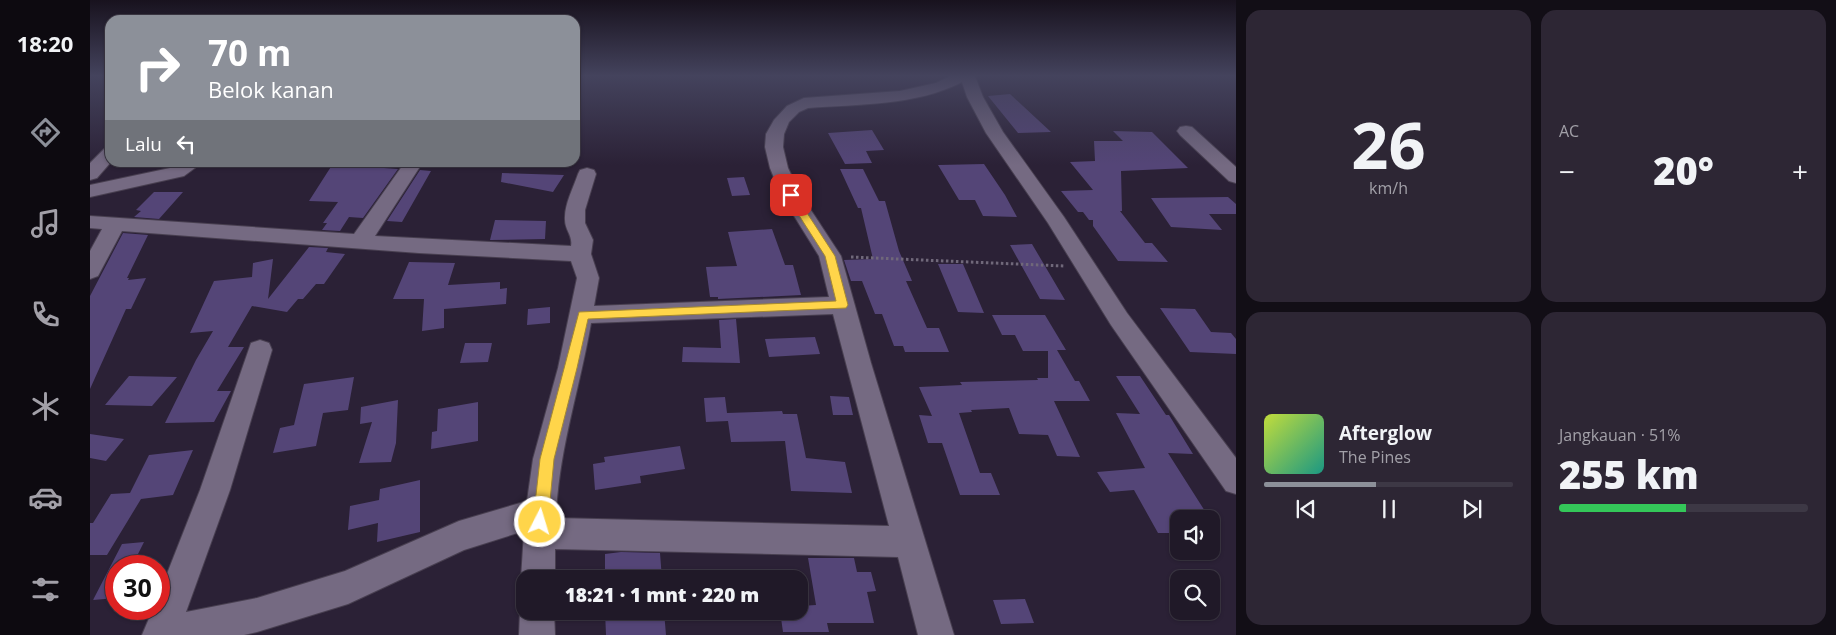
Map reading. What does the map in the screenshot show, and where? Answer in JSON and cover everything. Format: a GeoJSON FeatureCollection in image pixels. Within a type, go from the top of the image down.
{"type":"FeatureCollection","features":[{"type":"Feature","properties":{"kind":"street"},"geometry":{"type":"LineString","coordinates":[[799,106],[782,120],[776,134],[774,147],[779,168],[791,195],[830,256],[842,305],[936,635]]}},
{"type":"Feature","properties":{"kind":"street"},"geometry":{"type":"LineString","coordinates":[[979,106],[994,133],[1088,267],[1119,319],[1236,481]]}},
{"type":"Feature","properties":{"kind":"street"},"geometry":{"type":"LineString","coordinates":[[1186,131],[1236,177]]}},
{"type":"Feature","properties":{"kind":"street"},"geometry":{"type":"LineString","coordinates":[[90,174],[105,158]]}},
{"type":"Feature","properties":{"kind":"street"},"geometry":{"type":"LineString","coordinates":[[90,191],[166,175],[186,167]]}},
{"type":"Feature","properties":{"kind":"street"},"geometry":{"type":"LineString","coordinates":[[360,242],[411,167]]}},
{"type":"Feature","properties":{"kind":"street"},"geometry":{"type":"LineString","coordinates":[[538,570],[540,522],[547,459],[571,368],[583,315],[588,278],[580,254],[583,240],[574,223],[575,210],[587,174]]}},
{"type":"Feature","properties":{"kind":"street"},"geometry":{"type":"LineString","coordinates":[[90,222],[360,242],[580,254]]}},
{"type":"Feature","properties":{"kind":"street"},"geometry":{"type":"LineString","coordinates":[[90,271],[115,224]]}},
{"type":"Feature","properties":{"kind":"street"},"geometry":{"type":"LineString","coordinates":[[583,315],[842,305]]}},
{"type":"Feature","properties":{"kind":"street"},"geometry":{"type":"LineString","coordinates":[[160,635],[215,490],[260,350]]}},
{"type":"Feature","properties":{"kind":"street"},"geometry":{"type":"LineString","coordinates":[[160,635],[257,615],[348,587],[459,536],[540,522],[909,542]]}},
{"type":"Feature","properties":{"kind":"street"},"geometry":{"type":"LineString","coordinates":[[537,620],[537,635]]}},
{"type":"Feature","properties":{"kind":"path"},"geometry":{"type":"LineString","coordinates":[[830,256],[1088,267]]}},
{"type":"Feature","properties":{"kind":"building"},"geometry":{"type":"Polygon","coordinates":[[[996,106],[1023,106],[1051,132],[1018,133],[996,106]]]}},
{"type":"Feature","properties":{"kind":"building"},"geometry":{"type":"Polygon","coordinates":[[[872,130],[884,150],[866,151],[872,163],[845,164],[828,133],[872,130]]]}},
{"type":"Feature","properties":{"kind":"building"},"geometry":{"type":"Polygon","coordinates":[[[1113,131],[1152,132],[1188,168],[1121,171],[1122,211],[1120,211],[1145,243],[1152,243],[1168,262],[1118,261],[1093,226],[1093,220],[1089,220],[1083,212],[1078,212],[1061,191],[1093,190],[1070,162],[1095,161],[1094,141],[1123,141],[1113,131]]]}},
{"type":"Feature","properties":{"kind":"building"},"geometry":{"type":"Polygon","coordinates":[[[984,164],[1017,217],[983,216],[975,200],[959,200],[938,165],[984,164]]]}},
{"type":"Feature","properties":{"kind":"building"},"geometry":{"type":"Polygon","coordinates":[[[331,167],[398,169],[363,218],[349,217],[340,231],[322,230],[327,223],[323,223],[338,202],[309,201],[331,167]]]}},
{"type":"Feature","properties":{"kind":"building"},"geometry":{"type":"Polygon","coordinates":[[[840,169],[863,169],[879,201],[885,201],[899,251],[912,281],[906,281],[927,328],[939,328],[949,352],[905,352],[903,346],[894,346],[882,314],[875,314],[862,281],[851,281],[844,260],[873,259],[861,208],[858,208],[840,169]]]}},
{"type":"Feature","properties":{"kind":"building"},"geometry":{"type":"Polygon","coordinates":[[[420,170],[431,171],[402,222],[387,221],[420,170]]]}},
{"type":"Feature","properties":{"kind":"building"},"geometry":{"type":"Polygon","coordinates":[[[502,173],[564,175],[553,192],[501,182],[502,173]]]}},
{"type":"Feature","properties":{"kind":"building"},"geometry":{"type":"Polygon","coordinates":[[[744,177],[750,195],[732,196],[727,178],[744,177]]]}},
{"type":"Feature","properties":{"kind":"building"},"geometry":{"type":"Polygon","coordinates":[[[154,192],[183,192],[159,219],[134,217],[141,211],[136,210],[154,192]]]}},
{"type":"Feature","properties":{"kind":"building"},"geometry":{"type":"Polygon","coordinates":[[[1228,197],[1236,204],[1236,214],[1209,214],[1222,230],[1171,227],[1151,198],[1228,197]]]}},
{"type":"Feature","properties":{"kind":"building"},"geometry":{"type":"Polygon","coordinates":[[[495,220],[546,221],[545,239],[490,240],[495,220]]]}},
{"type":"Feature","properties":{"kind":"building"},"geometry":{"type":"Polygon","coordinates":[[[772,229],[785,265],[793,265],[801,295],[718,299],[718,297],[710,297],[706,267],[737,266],[728,232],[772,229]]]}},
{"type":"Feature","properties":{"kind":"building"},"geometry":{"type":"Polygon","coordinates":[[[123,233],[148,235],[127,278],[129,278],[128,280],[146,278],[131,309],[126,309],[90,389],[90,296],[123,233]]]}},
{"type":"Feature","properties":{"kind":"building"},"geometry":{"type":"Polygon","coordinates":[[[1032,244],[1065,300],[1040,299],[1010,245],[1032,244]]]}},
{"type":"Feature","properties":{"kind":"building"},"geometry":{"type":"Polygon","coordinates":[[[309,247],[328,248],[326,252],[345,254],[324,284],[316,284],[303,299],[298,299],[287,312],[252,306],[228,347],[244,347],[217,391],[231,391],[214,422],[165,423],[196,360],[213,331],[190,333],[214,281],[252,277],[253,263],[273,259],[268,299],[309,247]]]}},
{"type":"Feature","properties":{"kind":"building"},"geometry":{"type":"Polygon","coordinates":[[[409,262],[455,263],[448,285],[500,282],[500,289],[507,288],[506,304],[444,309],[444,328],[422,331],[424,299],[393,299],[409,262]]]}},
{"type":"Feature","properties":{"kind":"building"},"geometry":{"type":"Polygon","coordinates":[[[938,264],[963,264],[984,313],[958,312],[938,264]]]}},
{"type":"Feature","properties":{"kind":"building"},"geometry":{"type":"Polygon","coordinates":[[[550,307],[550,323],[527,325],[528,309],[550,307]]]}},
{"type":"Feature","properties":{"kind":"building"},"geometry":{"type":"Polygon","coordinates":[[[1160,308],[1195,309],[1211,332],[1231,333],[1236,339],[1236,354],[1190,352],[1160,308]]]}},
{"type":"Feature","properties":{"kind":"building"},"geometry":{"type":"Polygon","coordinates":[[[992,315],[1045,315],[1066,350],[1057,350],[1075,381],[1079,381],[1090,401],[1054,401],[1080,457],[1057,456],[1048,435],[1019,434],[1009,408],[971,410],[972,412],[959,413],[980,473],[991,473],[1000,495],[960,495],[942,443],[928,443],[919,415],[932,416],[919,387],[962,385],[960,382],[1038,380],[1037,378],[1048,378],[1048,351],[1023,351],[1015,335],[1002,335],[992,315]]]}},
{"type":"Feature","properties":{"kind":"building"},"geometry":{"type":"Polygon","coordinates":[[[736,319],[740,363],[682,362],[683,347],[721,348],[719,320],[736,319]]]}},
{"type":"Feature","properties":{"kind":"building"},"geometry":{"type":"Polygon","coordinates":[[[815,337],[820,354],[769,357],[765,339],[815,337]]]}},
{"type":"Feature","properties":{"kind":"building"},"geometry":{"type":"Polygon","coordinates":[[[465,343],[492,343],[488,362],[460,363],[465,343]]]}},
{"type":"Feature","properties":{"kind":"building"},"geometry":{"type":"Polygon","coordinates":[[[129,376],[177,377],[152,406],[105,405],[129,376]]]}},
{"type":"Feature","properties":{"kind":"building"},"geometry":{"type":"Polygon","coordinates":[[[1116,376],[1140,376],[1166,415],[1169,415],[1193,454],[1168,453],[1204,510],[1170,510],[1170,533],[1158,533],[1134,490],[1110,492],[1097,472],[1145,468],[1116,413],[1140,414],[1116,376]]]}},
{"type":"Feature","properties":{"kind":"building"},"geometry":{"type":"Polygon","coordinates":[[[354,377],[348,410],[323,413],[316,446],[273,453],[280,428],[294,425],[304,384],[354,377]]]}},
{"type":"Feature","properties":{"kind":"building"},"geometry":{"type":"Polygon","coordinates":[[[830,396],[849,397],[853,415],[833,415],[830,396]]]}},
{"type":"Feature","properties":{"kind":"building"},"geometry":{"type":"Polygon","coordinates":[[[725,397],[727,413],[782,411],[783,414],[797,414],[806,458],[845,462],[852,493],[791,491],[785,441],[731,442],[728,421],[706,422],[704,398],[725,397]]]}},
{"type":"Feature","properties":{"kind":"building"},"geometry":{"type":"Polygon","coordinates":[[[398,400],[396,443],[391,462],[359,463],[372,422],[360,424],[361,407],[398,400]]]}},
{"type":"Feature","properties":{"kind":"building"},"geometry":{"type":"Polygon","coordinates":[[[478,402],[478,441],[431,449],[432,432],[437,431],[438,409],[478,402]]]}},
{"type":"Feature","properties":{"kind":"building"},"geometry":{"type":"Polygon","coordinates":[[[90,434],[124,439],[106,461],[90,458],[90,434]]]}},
{"type":"Feature","properties":{"kind":"building"},"geometry":{"type":"Polygon","coordinates":[[[680,446],[685,469],[640,476],[641,483],[595,490],[593,464],[605,462],[604,457],[680,446]]]}},
{"type":"Feature","properties":{"kind":"building"},"geometry":{"type":"Polygon","coordinates":[[[193,450],[173,495],[141,499],[107,555],[90,555],[90,523],[93,523],[111,494],[130,493],[149,455],[193,450]]]}},
{"type":"Feature","properties":{"kind":"building"},"geometry":{"type":"Polygon","coordinates":[[[420,480],[420,532],[377,542],[378,523],[348,530],[350,506],[379,500],[380,489],[420,480]]]}},
{"type":"Feature","properties":{"kind":"building"},"geometry":{"type":"Polygon","coordinates":[[[144,542],[138,555],[116,555],[122,544],[144,542]]]}},
{"type":"Feature","properties":{"kind":"building"},"geometry":{"type":"Polygon","coordinates":[[[621,552],[660,553],[661,570],[605,570],[605,554],[621,552]]]}},
{"type":"Feature","properties":{"kind":"building"},"geometry":{"type":"Polygon","coordinates":[[[808,558],[854,558],[857,572],[871,572],[876,591],[867,592],[874,623],[827,623],[829,632],[783,632],[781,620],[808,620],[808,606],[816,605],[808,558]]]}},
{"type":"Feature","properties":{"kind":"building"},"geometry":{"type":"Polygon","coordinates":[[[105,577],[105,599],[93,600],[105,577]]]}},
{"type":"Feature","properties":{"kind":"building"},"geometry":{"type":"Polygon","coordinates":[[[1025,599],[1034,623],[1001,624],[993,600],[1025,599]]]}},
{"type":"Feature","properties":{"kind":"building"},"geometry":{"type":"Polygon","coordinates":[[[605,620],[665,620],[666,635],[606,635],[605,620]]]}},
{"type":"Feature","properties":{"kind":"route"},"geometry":{"type":"LineString","coordinates":[[540,522],[547,459],[583,315],[842,305],[830,256],[791,195]]}}]}
